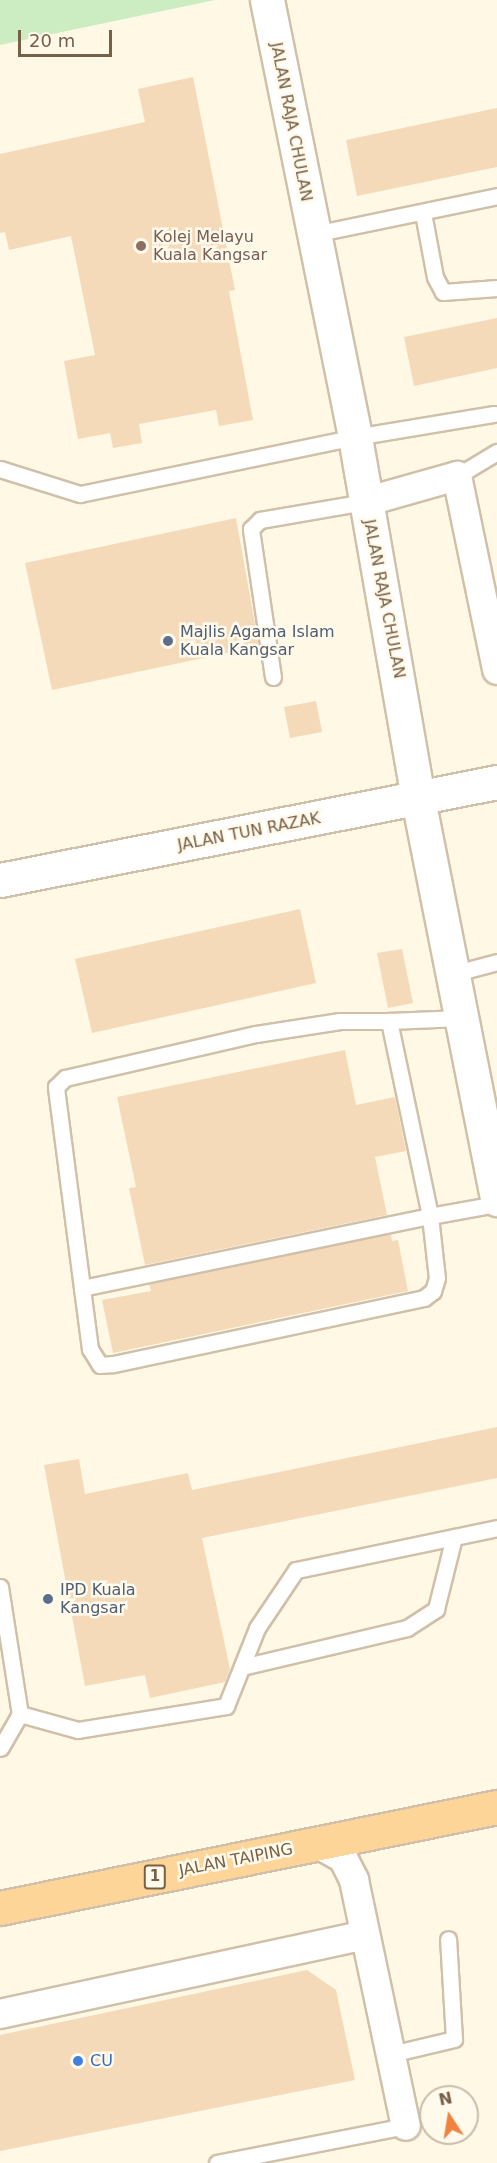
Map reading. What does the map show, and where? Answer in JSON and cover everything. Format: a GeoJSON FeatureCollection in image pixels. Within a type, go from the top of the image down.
{"type":"FeatureCollection","features":[{"type":"Feature","properties":{"kind":"highway"},"geometry":{"type":"LineString","coordinates":[[484,1808],[497,1791]]}},
{"type":"Feature","properties":{"kind":"highway","name":"JALAN TAIPING"},"geometry":{"type":"LineString","coordinates":[[0,1908],[484,1808]]}},
{"type":"Feature","properties":{"kind":"street","name":"JALAN RAJA CHULAN"},"geometry":{"type":"LineString","coordinates":[[267,0],[355,437],[418,799],[497,1199]]}},
{"type":"Feature","properties":{"kind":"street"},"geometry":{"type":"LineString","coordinates":[[365,502],[457,476],[497,670]]}},
{"type":"Feature","properties":{"kind":"street","name":"JALAN TUN RAZAK"},"geometry":{"type":"LineString","coordinates":[[0,880],[497,782]]}},
{"type":"Feature","properties":{"kind":"street"},"geometry":{"type":"LineString","coordinates":[[354,1880],[363,1852],[390,1829]]}},
{"type":"Feature","properties":{"kind":"street"},"geometry":{"type":"LineString","coordinates":[[310,1845],[325,1848],[343,1858],[354,1880],[406,2126]]}},
{"type":"Feature","properties":{"kind":"street"},"geometry":{"type":"LineString","coordinates":[[0,2014],[365,1935]]}},
{"type":"Feature","properties":{"kind":"lane"},"geometry":{"type":"LineString","coordinates":[[314,234],[497,196]]}},
{"type":"Feature","properties":{"kind":"lane"},"geometry":{"type":"LineString","coordinates":[[423,213],[435,277],[443,292],[497,288]]}},
{"type":"Feature","properties":{"kind":"lane"},"geometry":{"type":"LineString","coordinates":[[0,469],[80,494],[355,437],[494,414]]}},
{"type":"Feature","properties":{"kind":"lane"},"geometry":{"type":"LineString","coordinates":[[457,476],[497,452]]}},
{"type":"Feature","properties":{"kind":"lane"},"geometry":{"type":"LineString","coordinates":[[273,676],[250,529],[260,519],[365,502]]}},
{"type":"Feature","properties":{"kind":"lane"},"geometry":{"type":"LineString","coordinates":[[452,974],[497,962]]}},
{"type":"Feature","properties":{"kind":"lane"},"geometry":{"type":"LineString","coordinates":[[389,1021],[417,1139],[430,1216],[437,1278],[433,1291],[424,1298],[114,1364],[100,1365],[93,1358],[56,1087],[65,1078],[256,1034],[340,1021],[461,1018]]}},
{"type":"Feature","properties":{"kind":"lane"},"geometry":{"type":"LineString","coordinates":[[82,1288],[497,1204]]}},
{"type":"Feature","properties":{"kind":"lane"},"geometry":{"type":"LineString","coordinates":[[20,1714],[78,1730],[226,1706],[257,1628],[296,1570],[497,1528]]}},
{"type":"Feature","properties":{"kind":"lane"},"geometry":{"type":"LineString","coordinates":[[242,1667],[407,1628],[436,1609],[454,1537]]}},
{"type":"Feature","properties":{"kind":"lane"},"geometry":{"type":"LineString","coordinates":[[0,1587],[20,1714],[0,1748]]}},
{"type":"Feature","properties":{"kind":"lane"},"geometry":{"type":"LineString","coordinates":[[391,2054],[454,2039],[448,1939]]}},
{"type":"Feature","properties":{"kind":"lane"},"geometry":{"type":"LineString","coordinates":[[217,2163],[406,2126]]}},
{"type":"Feature","properties":{"kind":"green space"},"geometry":{"type":"Polygon","coordinates":[[[0,0],[215,0],[0,45],[0,0]]]}},
{"type":"Feature","properties":{"kind":"building"},"geometry":{"type":"Polygon","coordinates":[[[193,77],[235,290],[229,291],[253,420],[219,426],[216,410],[139,424],[142,443],[113,448],[110,433],[78,439],[64,361],[95,355],[71,236],[9,250],[5,232],[0,233],[0,154],[145,122],[138,89],[193,77]]]}},
{"type":"Feature","properties":{"kind":"building"},"geometry":{"type":"Polygon","coordinates":[[[497,108],[497,167],[357,196],[346,140],[497,108]]]}},
{"type":"Feature","properties":{"kind":"building"},"geometry":{"type":"Polygon","coordinates":[[[497,318],[497,368],[414,386],[404,337],[497,318]]]}},
{"type":"Feature","properties":{"kind":"building"},"geometry":{"type":"Polygon","coordinates":[[[236,518],[259,646],[52,690],[25,563],[236,518]]]}},
{"type":"Feature","properties":{"kind":"building"},"geometry":{"type":"Polygon","coordinates":[[[316,701],[322,732],[290,738],[284,707],[316,701]]]}},
{"type":"Feature","properties":{"kind":"building"},"geometry":{"type":"Polygon","coordinates":[[[300,909],[316,983],[92,1033],[75,959],[300,909]]]}},
{"type":"Feature","properties":{"kind":"building"},"geometry":{"type":"Polygon","coordinates":[[[402,949],[413,1003],[388,1008],[377,953],[402,949]]]}},
{"type":"Feature","properties":{"kind":"building"},"geometry":{"type":"Polygon","coordinates":[[[345,1050],[356,1105],[395,1097],[406,1151],[375,1157],[387,1215],[145,1265],[129,1188],[136,1187],[117,1097],[345,1050]]]}},
{"type":"Feature","properties":{"kind":"building"},"geometry":{"type":"Polygon","coordinates":[[[391,1234],[392,1241],[398,1240],[408,1291],[113,1353],[102,1300],[151,1291],[149,1284],[391,1234]]]}},
{"type":"Feature","properties":{"kind":"building"},"geometry":{"type":"Polygon","coordinates":[[[497,1427],[497,1478],[202,1538],[230,1669],[225,1682],[150,1698],[145,1675],[85,1686],[44,1465],[79,1459],[85,1494],[188,1473],[192,1490],[497,1427]]]}},
{"type":"Feature","properties":{"kind":"building"},"geometry":{"type":"Polygon","coordinates":[[[307,1970],[336,1990],[355,2080],[0,2151],[0,2035],[307,1970]]]}},
{"type":"Feature","properties":{"kind":"place","name":"Kolej Melayu Kuala Kangsar"},"geometry":{"type":"Point","coordinates":[141,246]}},
{"type":"Feature","properties":{"kind":"place","name":"Majlis Agama Islam Kuala Kangsar"},"geometry":{"type":"Point","coordinates":[168,641]}},
{"type":"Feature","properties":{"kind":"place","name":"IPD Kuala Kangsar"},"geometry":{"type":"Point","coordinates":[48,1599]}},
{"type":"Feature","properties":{"kind":"place","name":"CU"},"geometry":{"type":"Point","coordinates":[78,2061]}}]}
